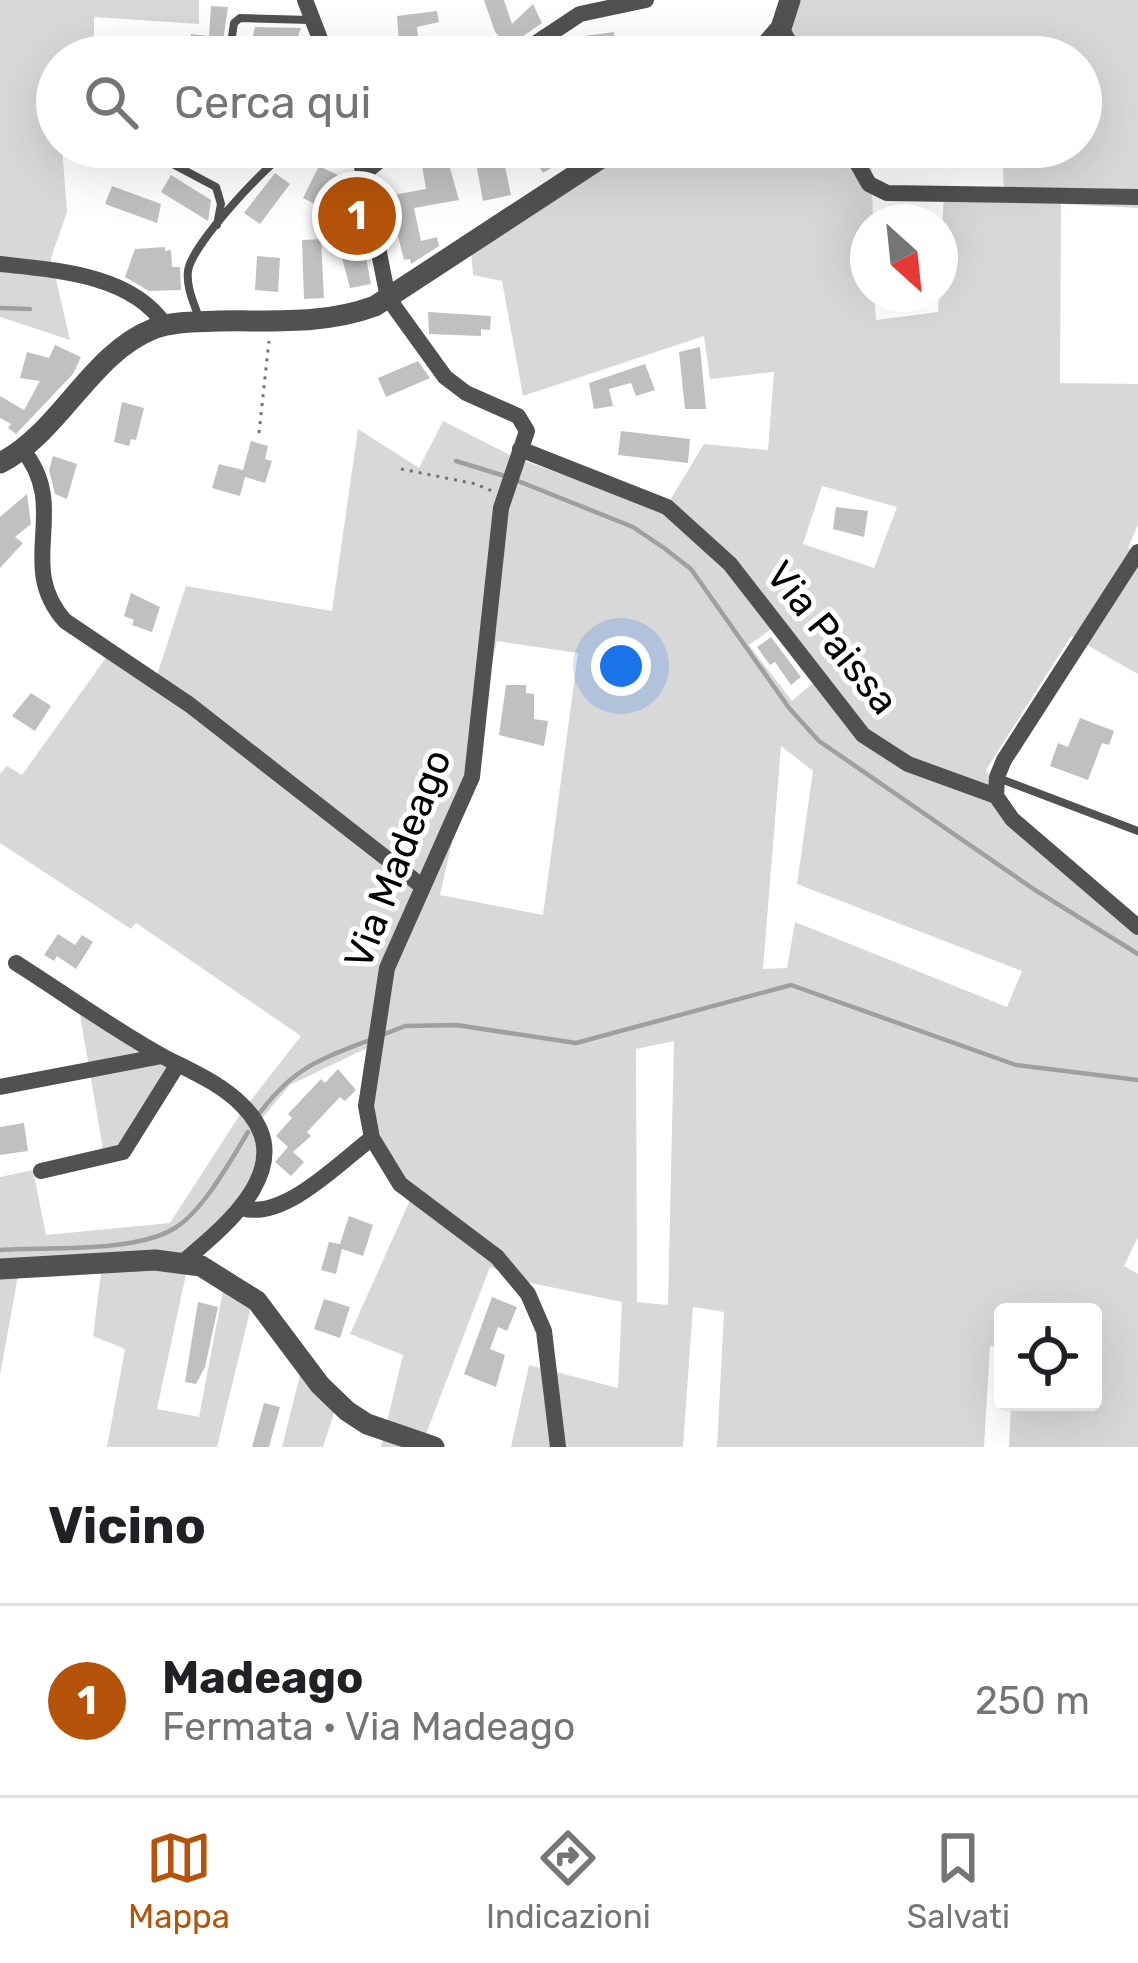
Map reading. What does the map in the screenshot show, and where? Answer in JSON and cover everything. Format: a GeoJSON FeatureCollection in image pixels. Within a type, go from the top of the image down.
{"type":"FeatureCollection","features":[{"type":"Feature","properties":{"kind":"street"},"geometry":{"type":"LineString","coordinates":[[305,0],[319,36]]}},
{"type":"Feature","properties":{"kind":"street"},"geometry":{"type":"LineString","coordinates":[[547,36],[580,14],[646,0]]}},
{"type":"Feature","properties":{"kind":"street"},"geometry":{"type":"LineString","coordinates":[[775,36],[790,0]]}},
{"type":"Feature","properties":{"kind":"street"},"geometry":{"type":"LineString","coordinates":[[782,28],[786,36]]}},
{"type":"Feature","properties":{"kind":"street"},"geometry":{"type":"LineString","coordinates":[[363,168],[388,298],[435,367],[454,386],[521,418],[526,431],[520,449]]}},
{"type":"Feature","properties":{"kind":"street"},"geometry":{"type":"LineString","coordinates":[[364,173],[370,168]]}},
{"type":"Feature","properties":{"kind":"street"},"geometry":{"type":"LineString","coordinates":[[0,464],[22,449],[135,338],[165,325],[346,316],[388,298],[586,168]]}},
{"type":"Feature","properties":{"kind":"street"},"geometry":{"type":"LineString","coordinates":[[860,168],[869,184],[887,193],[1138,197]]}},
{"type":"Feature","properties":{"kind":"street"},"geometry":{"type":"LineString","coordinates":[[0,264],[72,273],[110,285],[145,303],[165,325]]}},
{"type":"Feature","properties":{"kind":"street"},"geometry":{"type":"LineString","coordinates":[[22,449],[36,466],[47,500],[40,568],[47,595],[65,621],[190,706],[423,886]]}},
{"type":"Feature","properties":{"kind":"street","name":"Via Madeago"},"geometry":{"type":"LineString","coordinates":[[372,1138],[366,1106],[387,968],[472,777],[501,508],[520,449]]}},
{"type":"Feature","properties":{"kind":"street","name":"Via Paissa"},"geometry":{"type":"LineString","coordinates":[[520,449],[667,507],[730,564],[863,735],[908,764],[996,787],[1012,819],[1138,927]]}},
{"type":"Feature","properties":{"kind":"street"},"geometry":{"type":"LineString","coordinates":[[996,787],[1138,552]]}},
{"type":"Feature","properties":{"kind":"street"},"geometry":{"type":"LineString","coordinates":[[16,963],[232,1096],[260,1130],[259,1175],[242,1208],[184,1261]]}},
{"type":"Feature","properties":{"kind":"street"},"geometry":{"type":"LineString","coordinates":[[0,1087],[170,1060]]}},
{"type":"Feature","properties":{"kind":"street"},"geometry":{"type":"LineString","coordinates":[[41,1171],[123,1152],[170,1060]]}},
{"type":"Feature","properties":{"kind":"street"},"geometry":{"type":"LineString","coordinates":[[242,1208],[256,1211],[284,1204],[372,1138],[409,1194],[496,1257],[528,1294],[544,1331],[558,1447]]}},
{"type":"Feature","properties":{"kind":"street"},"geometry":{"type":"LineString","coordinates":[[0,1269],[184,1261],[215,1273],[257,1301],[320,1385],[347,1412],[367,1424],[434,1447]]}},
{"type":"Feature","properties":{"kind":"lane"},"geometry":{"type":"LineString","coordinates":[[232,36],[240,18],[313,20]]}},
{"type":"Feature","properties":{"kind":"lane"},"geometry":{"type":"LineString","coordinates":[[180,168],[216,187],[221,204],[217,227]]}},
{"type":"Feature","properties":{"kind":"lane"},"geometry":{"type":"LineString","coordinates":[[200,322],[188,273],[194,254],[265,168]]}},
{"type":"Feature","properties":{"kind":"lane"},"geometry":{"type":"LineString","coordinates":[[996,787],[1138,831]]}},
{"type":"Feature","properties":{"kind":"path"},"geometry":{"type":"LineString","coordinates":[[259,433],[270,321]]}},
{"type":"Feature","properties":{"kind":"path"},"geometry":{"type":"LineString","coordinates":[[401,469],[476,484],[493,492],[501,508]]}},
{"type":"Feature","properties":{"kind":"shaded area"},"geometry":{"type":"Polygon","coordinates":[[[0,0],[199,0],[199,24],[94,17],[94,36],[36,36],[36,168],[64,168],[67,212],[51,258],[70,340],[0,317],[0,0]]]}},
{"type":"Feature","properties":{"kind":"shaded area"},"geometry":{"type":"Polygon","coordinates":[[[786,0],[1138,0],[1138,208],[1061,204],[1060,383],[1138,384],[1138,524],[1128,548],[1138,552],[1138,674],[1071,636],[986,770],[1010,812],[1138,920],[1138,1237],[1124,1266],[1138,1274],[1138,1447],[1009,1447],[1011,1411],[1102,1411],[1102,1303],[994,1303],[984,1447],[717,1447],[724,1312],[693,1307],[683,1447],[511,1447],[529,1365],[618,1388],[622,1302],[531,1283],[490,1267],[421,1447],[381,1447],[403,1355],[350,1334],[410,1200],[364,1127],[367,1048],[290,1085],[259,1122],[257,1161],[248,1190],[186,1274],[157,1409],[199,1417],[224,1285],[251,1307],[217,1447],[107,1447],[125,1349],[93,1336],[101,1273],[18,1276],[0,1375],[0,1177],[33,1170],[46,1235],[170,1223],[241,1113],[301,1036],[136,923],[131,929],[0,843],[0,774],[7,766],[22,775],[108,655],[154,684],[186,586],[332,611],[358,429],[419,468],[443,421],[516,458],[664,510],[704,444],[768,450],[774,372],[710,379],[704,336],[523,396],[502,281],[473,275],[470,235],[571,168],[872,168],[873,204],[850,204],[850,312],[875,312],[876,320],[958,312],[958,204],[943,204],[944,191],[1004,192],[1003,168],[1102,168],[1102,36],[768,36],[786,0]],[[822,486],[803,544],[874,568],[897,507],[822,486]],[[773,628],[749,645],[792,701],[813,683],[773,628]],[[497,641],[440,895],[543,915],[578,653],[497,641]],[[781,746],[763,969],[787,968],[795,922],[1007,1007],[1022,971],[797,884],[813,771],[781,746]],[[674,1041],[636,1049],[637,1302],[667,1305],[668,1304],[674,1041]]]}},
{"type":"Feature","properties":{"kind":"shaded area"},"geometry":{"type":"Polygon","coordinates":[[[79,1009],[176,1068],[124,1149],[104,1155],[79,1009]]]}},
{"type":"Feature","properties":{"kind":"shaded area"},"geometry":{"type":"Polygon","coordinates":[[[302,1367],[335,1410],[323,1447],[282,1447],[302,1367]]]}},
{"type":"Feature","properties":{"kind":"building"},"geometry":{"type":"Polygon","coordinates":[[[484,0],[504,0],[512,24],[533,4],[542,23],[523,36],[495,32],[484,0]]]}},
{"type":"Feature","properties":{"kind":"building"},"geometry":{"type":"Polygon","coordinates":[[[211,6],[228,7],[224,36],[209,36],[211,6]]]}},
{"type":"Feature","properties":{"kind":"building"},"geometry":{"type":"Polygon","coordinates":[[[437,11],[439,22],[417,27],[418,36],[398,36],[397,16],[437,11]]]}},
{"type":"Feature","properties":{"kind":"building"},"geometry":{"type":"Polygon","coordinates":[[[255,27],[301,28],[298,36],[253,36],[255,27]]]}},
{"type":"Feature","properties":{"kind":"building"},"geometry":{"type":"Polygon","coordinates":[[[318,168],[346,179],[330,212],[303,198],[318,168]]]}},
{"type":"Feature","properties":{"kind":"building"},"geometry":{"type":"Polygon","coordinates":[[[422,168],[450,168],[459,200],[414,208],[421,241],[437,237],[439,246],[411,264],[410,259],[404,260],[388,196],[426,189],[422,168]]]}},
{"type":"Feature","properties":{"kind":"building"},"geometry":{"type":"Polygon","coordinates":[[[477,168],[505,168],[511,195],[483,201],[477,168]]]}},
{"type":"Feature","properties":{"kind":"building"},"geometry":{"type":"Polygon","coordinates":[[[275,173],[290,184],[260,224],[244,213],[275,173]]]}},
{"type":"Feature","properties":{"kind":"building"},"geometry":{"type":"Polygon","coordinates":[[[171,175],[211,200],[208,221],[161,192],[171,175]]]}},
{"type":"Feature","properties":{"kind":"building"},"geometry":{"type":"Polygon","coordinates":[[[112,186],[161,204],[157,223],[105,204],[112,186]]]}},
{"type":"Feature","properties":{"kind":"building"},"geometry":{"type":"Polygon","coordinates":[[[321,239],[324,298],[304,299],[302,240],[321,239]]]}},
{"type":"Feature","properties":{"kind":"building"},"geometry":{"type":"Polygon","coordinates":[[[364,247],[371,284],[350,288],[340,251],[364,247]]]}},
{"type":"Feature","properties":{"kind":"building"},"geometry":{"type":"Polygon","coordinates":[[[135,249],[171,250],[172,267],[180,267],[181,290],[149,291],[125,277],[135,249]]]}},
{"type":"Feature","properties":{"kind":"building"},"geometry":{"type":"Polygon","coordinates":[[[257,256],[280,258],[278,292],[255,290],[257,256]]]}},
{"type":"Feature","properties":{"kind":"building"},"geometry":{"type":"Polygon","coordinates":[[[428,312],[491,316],[490,330],[481,329],[481,336],[429,334],[428,312]]]}},
{"type":"Feature","properties":{"kind":"building"},"geometry":{"type":"Polygon","coordinates":[[[55,345],[81,357],[73,374],[16,434],[0,418],[0,396],[24,410],[40,381],[20,378],[27,352],[49,358],[55,345]]]}},
{"type":"Feature","properties":{"kind":"building"},"geometry":{"type":"Polygon","coordinates":[[[700,347],[706,409],[685,409],[679,352],[700,347]]]}},
{"type":"Feature","properties":{"kind":"building"},"geometry":{"type":"Polygon","coordinates":[[[418,361],[430,378],[386,397],[378,378],[418,361]]]}},
{"type":"Feature","properties":{"kind":"building"},"geometry":{"type":"Polygon","coordinates":[[[645,364],[655,390],[636,396],[631,383],[609,389],[613,406],[594,409],[589,383],[645,364]]]}},
{"type":"Feature","properties":{"kind":"building"},"geometry":{"type":"Polygon","coordinates":[[[122,402],[144,408],[136,440],[131,439],[129,446],[114,442],[122,402]]]}},
{"type":"Feature","properties":{"kind":"building"},"geometry":{"type":"Polygon","coordinates":[[[621,431],[690,439],[688,463],[618,455],[621,431]]]}},
{"type":"Feature","properties":{"kind":"building"},"geometry":{"type":"Polygon","coordinates":[[[251,441],[268,446],[265,459],[272,461],[265,483],[245,477],[240,496],[212,488],[219,464],[243,470],[251,441]]]}},
{"type":"Feature","properties":{"kind":"building"},"geometry":{"type":"Polygon","coordinates":[[[53,456],[77,464],[67,499],[55,494],[49,470],[53,456]]]}},
{"type":"Feature","properties":{"kind":"building"},"geometry":{"type":"Polygon","coordinates":[[[27,494],[31,524],[15,537],[23,543],[0,568],[0,517],[27,494]]]}},
{"type":"Feature","properties":{"kind":"building"},"geometry":{"type":"Polygon","coordinates":[[[836,507],[868,511],[864,537],[833,529],[836,507]]]}},
{"type":"Feature","properties":{"kind":"building"},"geometry":{"type":"Polygon","coordinates":[[[131,593],[160,607],[152,632],[132,625],[134,620],[124,616],[131,593]]]}},
{"type":"Feature","properties":{"kind":"building"},"geometry":{"type":"Polygon","coordinates":[[[771,637],[801,677],[791,685],[757,647],[771,637]]]}},
{"type":"Feature","properties":{"kind":"building"},"geometry":{"type":"Polygon","coordinates":[[[506,685],[526,685],[526,693],[534,694],[534,719],[548,721],[544,746],[499,735],[506,685]]]}},
{"type":"Feature","properties":{"kind":"building"},"geometry":{"type":"Polygon","coordinates":[[[31,693],[51,706],[35,731],[12,716],[31,693]]]}},
{"type":"Feature","properties":{"kind":"building"},"geometry":{"type":"Polygon","coordinates":[[[1080,718],[1114,731],[1109,745],[1102,743],[1088,780],[1050,766],[1058,743],[1068,747],[1080,718]]]}},
{"type":"Feature","properties":{"kind":"building"},"geometry":{"type":"Polygon","coordinates":[[[58,934],[75,945],[82,935],[93,942],[76,969],[57,956],[54,961],[44,955],[58,934]]]}},
{"type":"Feature","properties":{"kind":"building"},"geometry":{"type":"Polygon","coordinates":[[[338,1069],[356,1090],[345,1101],[340,1097],[307,1132],[311,1136],[293,1152],[304,1162],[291,1176],[275,1162],[288,1147],[276,1136],[292,1118],[288,1114],[321,1079],[325,1083],[338,1069]]]}},
{"type":"Feature","properties":{"kind":"building"},"geometry":{"type":"Polygon","coordinates":[[[24,1123],[28,1151],[0,1155],[0,1127],[24,1123]]]}},
{"type":"Feature","properties":{"kind":"building"},"geometry":{"type":"Polygon","coordinates":[[[349,1216],[373,1225],[363,1256],[342,1249],[336,1274],[321,1270],[329,1242],[340,1244],[349,1216]]]}},
{"type":"Feature","properties":{"kind":"building"},"geometry":{"type":"Polygon","coordinates":[[[492,1297],[517,1307],[507,1331],[498,1327],[490,1349],[505,1355],[496,1387],[464,1374],[492,1297]]]}},
{"type":"Feature","properties":{"kind":"building"},"geometry":{"type":"Polygon","coordinates":[[[324,1299],[350,1307],[340,1338],[314,1329],[324,1299]]]}},
{"type":"Feature","properties":{"kind":"building"},"geometry":{"type":"Polygon","coordinates":[[[198,1302],[218,1307],[205,1367],[196,1384],[185,1382],[198,1302]]]}},
{"type":"Feature","properties":{"kind":"building"},"geometry":{"type":"Polygon","coordinates":[[[264,1403],[280,1407],[269,1447],[252,1447],[264,1403]]]}},
{"type":"Feature","properties":{"kind":"waterway"},"geometry":{"type":"LineString","coordinates":[[0,308],[30,309]]}},
{"type":"Feature","properties":{"kind":"waterway"},"geometry":{"type":"LineString","coordinates":[[456,461],[508,477]]}},
{"type":"Feature","properties":{"kind":"waterway"},"geometry":{"type":"LineString","coordinates":[[518,481],[633,527],[664,548],[691,569],[789,708],[819,741],[1035,890],[1138,954]]}},
{"type":"Feature","properties":{"kind":"waterway"},"geometry":{"type":"LineString","coordinates":[[382,1035],[405,1026],[456,1025],[576,1043],[791,985],[1016,1065],[1138,1080]]}},
{"type":"Feature","properties":{"kind":"waterway"},"geometry":{"type":"LineString","coordinates":[[256,1118],[306,1068],[372,1039]]}},
{"type":"Feature","properties":{"kind":"waterway"},"geometry":{"type":"LineString","coordinates":[[0,1250],[115,1245],[175,1228],[206,1198],[248,1132]]}},
{"type":"Feature","properties":{"kind":"place","name":"Madeago"},"geometry":{"type":"Point","coordinates":[357,216]}}]}
